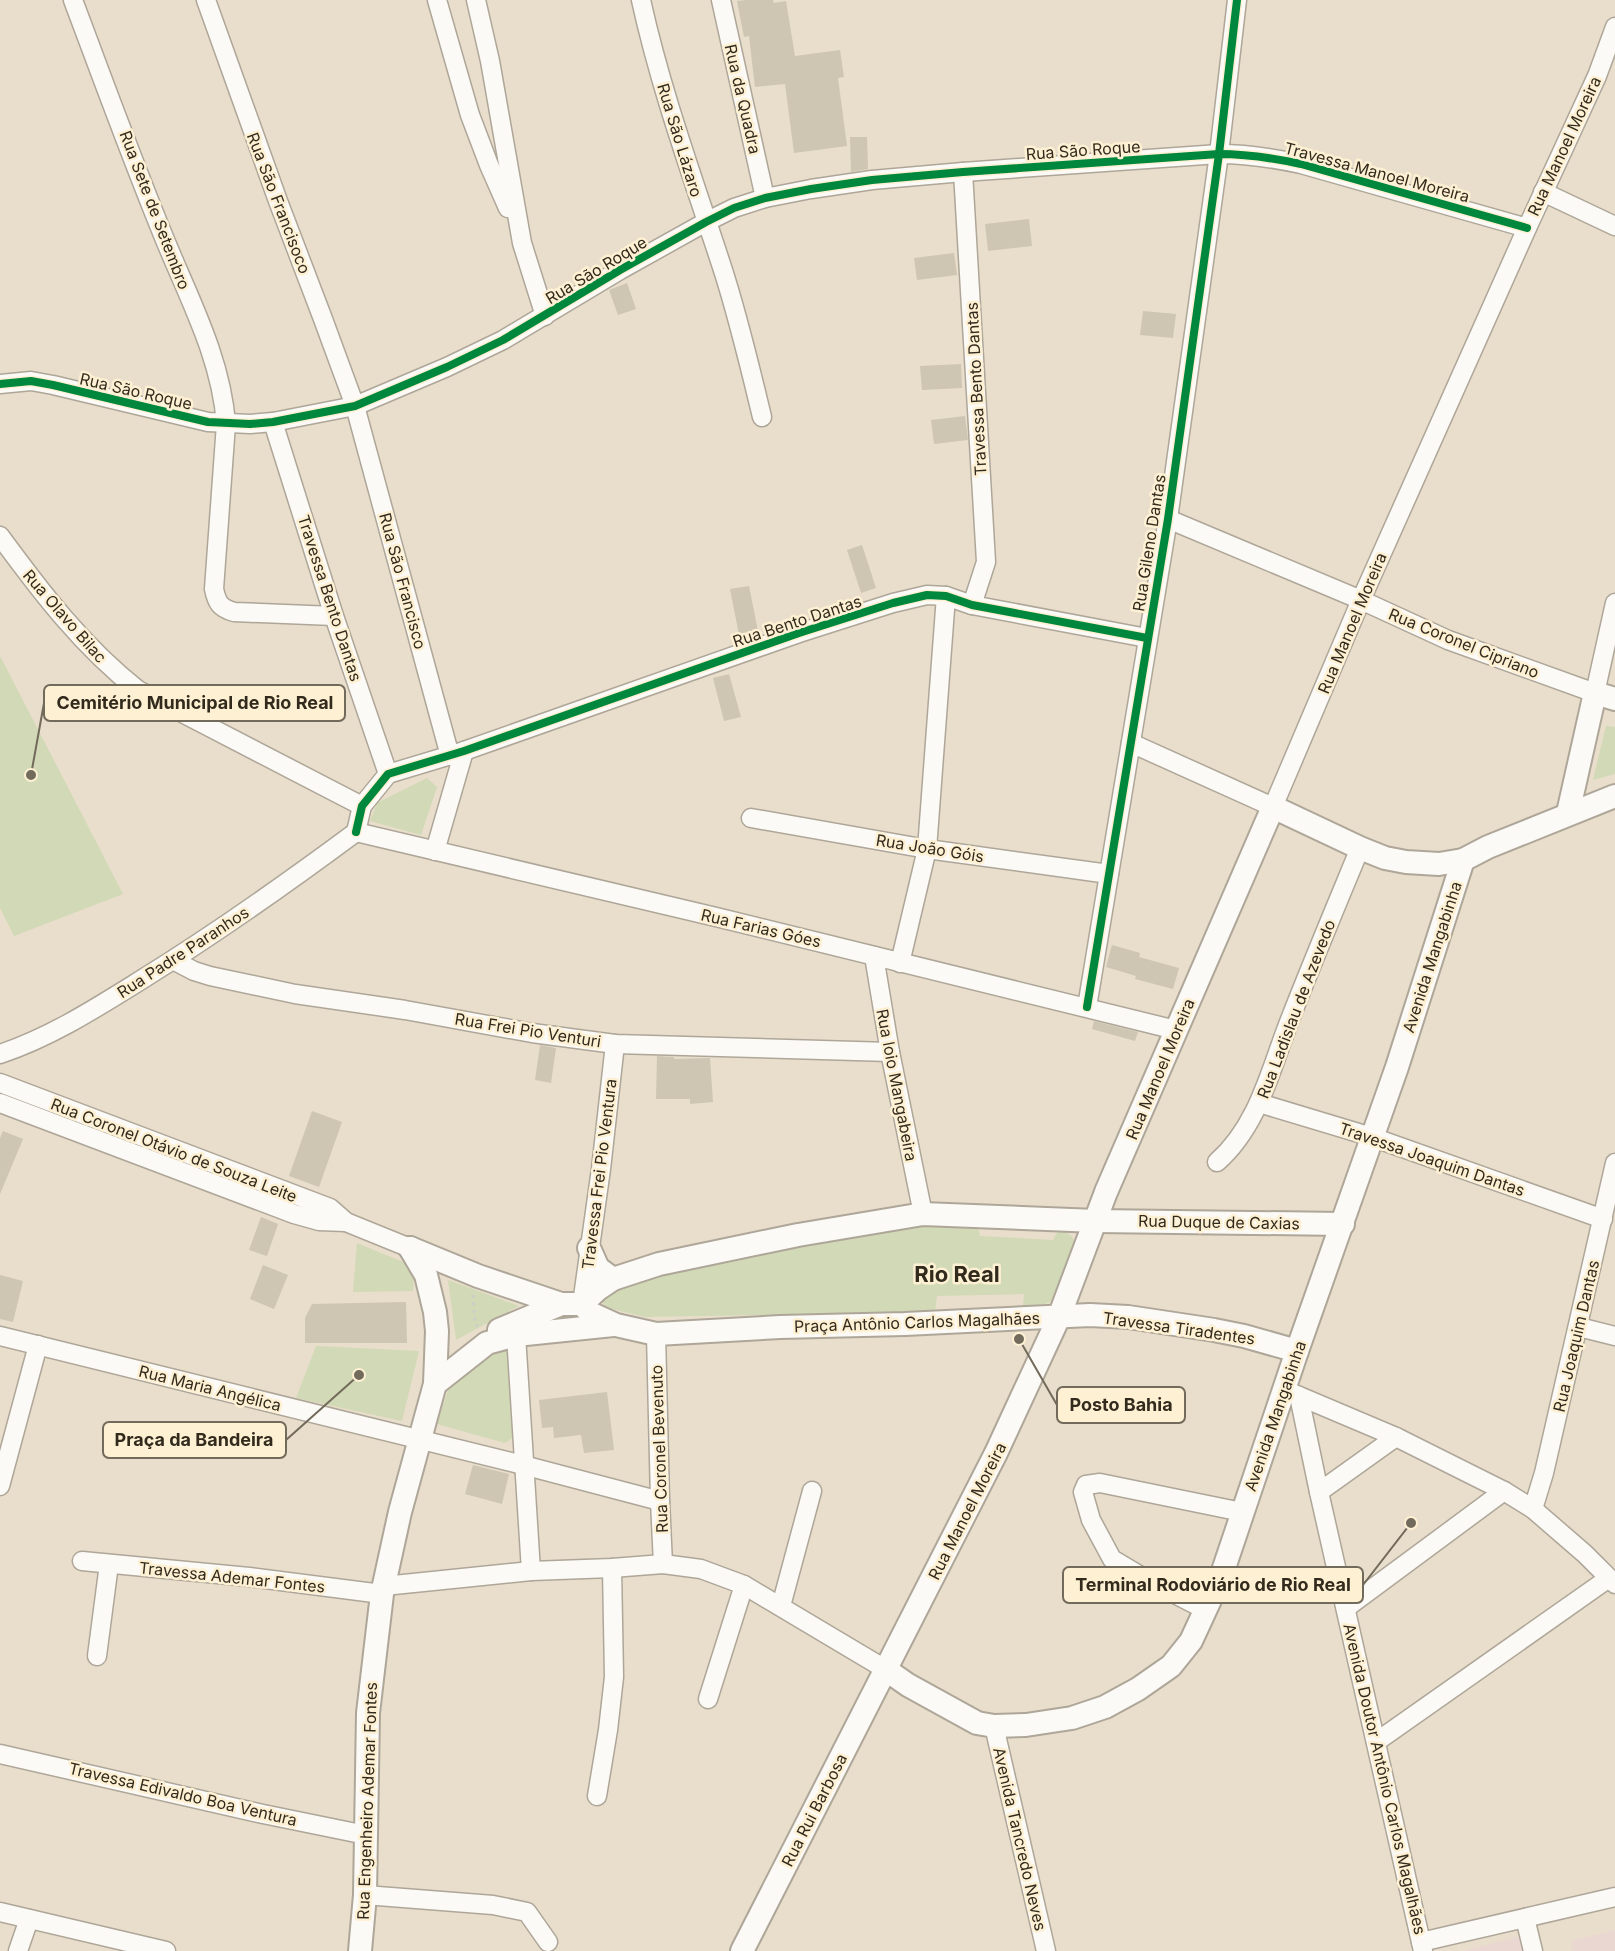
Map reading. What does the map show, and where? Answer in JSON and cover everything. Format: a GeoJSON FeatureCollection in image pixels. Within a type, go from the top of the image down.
{"type":"FeatureCollection","features":[{"type":"Feature","properties":{"kind":"main road"},"geometry":{"type":"LineString","coordinates":[[1568,813],[1605,696]]}},
{"type":"Feature","properties":{"kind":"main road"},"geometry":{"type":"LineString","coordinates":[[1274,807],[1385,858],[1439,864],[1463,860],[1568,813],[1615,796]]}},
{"type":"Feature","properties":{"kind":"main road","name":"Rua Manoel Moreira"},"geometry":{"type":"LineString","coordinates":[[1096,1221],[1106,1192],[1274,807]]}},
{"type":"Feature","properties":{"kind":"main road","name":"Avenida Mangabinha"},"geometry":{"type":"LineString","coordinates":[[885,1669],[908,1685],[977,1723],[994,1726],[1026,1725],[1072,1718],[1105,1707],[1138,1689],[1171,1666],[1191,1641],[1222,1574],[1242,1512],[1291,1393],[1297,1351],[1397,1067],[1463,860]]}},
{"type":"Feature","properties":{"kind":"main road"},"geometry":{"type":"LineString","coordinates":[[435,1384],[487,1343],[499,1329],[571,1304],[613,1279],[659,1264],[864,1223],[923,1214],[1096,1221]]}},
{"type":"Feature","properties":{"kind":"main road","name":"Rua Duque de Caxias"},"geometry":{"type":"LineString","coordinates":[[1096,1221],[1343,1224]]}},
{"type":"Feature","properties":{"kind":"main road","name":"Praça Antônio Carlos Magalhães"},"geometry":{"type":"LineString","coordinates":[[410,1248],[478,1276],[571,1304],[616,1325],[656,1334],[1059,1317],[1096,1221]]}},
{"type":"Feature","properties":{"kind":"main road","name":"Rua Engenheiro Ademar Fontes"},"geometry":{"type":"LineString","coordinates":[[360,1951],[365,1895],[368,1713],[383,1590],[400,1512],[435,1384],[437,1331],[435,1312],[426,1275],[410,1248]]}},
{"type":"Feature","properties":{"kind":"main road"},"geometry":{"type":"LineString","coordinates":[[589,1248],[598,1268],[613,1279]]}},
{"type":"Feature","properties":{"kind":"main road","name":"Travessa Tiradentes"},"geometry":{"type":"LineString","coordinates":[[1059,1317],[1090,1315],[1184,1325],[1244,1336],[1297,1351]]}},
{"type":"Feature","properties":{"kind":"main road","name":"Rua Manoel Moreira"},"geometry":{"type":"LineString","coordinates":[[885,1669],[996,1453],[1059,1317]]}},
{"type":"Feature","properties":{"kind":"main road"},"geometry":{"type":"LineString","coordinates":[[487,1343],[516,1335],[616,1325]]}},
{"type":"Feature","properties":{"kind":"main road","name":"Rua Rui Barbosa"},"geometry":{"type":"LineString","coordinates":[[742,1951],[885,1669]]}},
{"type":"Feature","properties":{"kind":"street","name":"Rua Sete de Setembro"},"geometry":{"type":"LineString","coordinates":[[73,0],[160,229],[209,345],[225,403],[226,424],[214,589],[216,602],[223,609],[234,612],[334,616]]}},
{"type":"Feature","properties":{"kind":"street","name":"Rua São Francisoco"},"geometry":{"type":"LineString","coordinates":[[206,0],[354,406]]}},
{"type":"Feature","properties":{"kind":"street"},"geometry":{"type":"LineString","coordinates":[[437,0],[470,115],[522,243],[545,316]]}},
{"type":"Feature","properties":{"kind":"street"},"geometry":{"type":"LineString","coordinates":[[476,0],[490,61],[522,243]]}},
{"type":"Feature","properties":{"kind":"street","name":"Rua São Lázaro"},"geometry":{"type":"LineString","coordinates":[[640,0],[651,44],[706,222],[723,268],[762,417]]}},
{"type":"Feature","properties":{"kind":"street","name":"Rua da Quadra"},"geometry":{"type":"LineString","coordinates":[[721,0],[765,198]]}},
{"type":"Feature","properties":{"kind":"street","name":"Rua Gileno Dantas"},"geometry":{"type":"LineString","coordinates":[[1086,1007],[1168,519],[1237,0]]}},
{"type":"Feature","properties":{"kind":"street","name":"Rua Manoel Moreira"},"geometry":{"type":"LineString","coordinates":[[1274,807],[1361,600],[1597,76],[1615,27]]}},
{"type":"Feature","properties":{"kind":"street","name":"Rua São Roque"},"geometry":{"type":"LineString","coordinates":[[0,384],[31,381],[165,413],[226,424],[273,422],[354,406],[447,367],[503,340],[706,222],[734,208],[765,198],[873,180],[1218,154]]}},
{"type":"Feature","properties":{"kind":"street","name":"Travessa Manoel Moreira"},"geometry":{"type":"LineString","coordinates":[[1218,154],[1267,156],[1301,164],[1527,228]]}},
{"type":"Feature","properties":{"kind":"street","name":"Travessa Bento Dantas"},"geometry":{"type":"LineString","coordinates":[[963,172],[986,562],[972,605]]}},
{"type":"Feature","properties":{"kind":"street"},"geometry":{"type":"LineString","coordinates":[[1543,192],[1615,226]]}},
{"type":"Feature","properties":{"kind":"street","name":"Rua São Francisco"},"geometry":{"type":"LineString","coordinates":[[354,406],[457,753]]}},
{"type":"Feature","properties":{"kind":"street","name":"Travessa Bento Dantas"},"geometry":{"type":"LineString","coordinates":[[273,422],[334,616],[388,774]]}},
{"type":"Feature","properties":{"kind":"street","name":"Rua Coronel Cipriano"},"geometry":{"type":"LineString","coordinates":[[1168,519],[1361,600],[1448,640],[1605,696]]}},
{"type":"Feature","properties":{"kind":"street","name":"Rua Olavo Bilac"},"geometry":{"type":"LineString","coordinates":[[0,536],[84,643],[111,670],[138,690],[362,806]]}},
{"type":"Feature","properties":{"kind":"street","name":"Rua Bento Dantas"},"geometry":{"type":"LineString","coordinates":[[388,774],[457,753],[799,633],[893,603],[927,596],[946,596],[972,605],[1147,638]]}},
{"type":"Feature","properties":{"kind":"street"},"geometry":{"type":"LineString","coordinates":[[900,963],[927,849],[946,596]]}},
{"type":"Feature","properties":{"kind":"street"},"geometry":{"type":"LineString","coordinates":[[1605,696],[1615,603]]}},
{"type":"Feature","properties":{"kind":"street"},"geometry":{"type":"LineString","coordinates":[[1131,743],[1274,807]]}},
{"type":"Feature","properties":{"kind":"street"},"geometry":{"type":"LineString","coordinates":[[435,851],[457,753]]}},
{"type":"Feature","properties":{"kind":"street"},"geometry":{"type":"LineString","coordinates":[[356,832],[362,806],[388,774]]}},
{"type":"Feature","properties":{"kind":"street","name":"Rua João Góis"},"geometry":{"type":"LineString","coordinates":[[751,818],[927,849],[1109,874]]}},
{"type":"Feature","properties":{"kind":"street","name":"Rua Farias Góes"},"geometry":{"type":"LineString","coordinates":[[356,832],[1176,1030]]}},
{"type":"Feature","properties":{"kind":"street","name":"Rua Padre Paranhos"},"geometry":{"type":"LineString","coordinates":[[0,1054],[49,1034],[88,1013],[173,960],[305,870],[356,832]]}},
{"type":"Feature","properties":{"kind":"street","name":"Rua Ladislau de Azevedo"},"geometry":{"type":"LineString","coordinates":[[1216,1162],[1242,1133],[1260,1103],[1288,1023],[1360,848]]}},
{"type":"Feature","properties":{"kind":"street","name":"Rua Ioio Mangabeira"},"geometry":{"type":"LineString","coordinates":[[874,956],[890,1052],[923,1214]]}},
{"type":"Feature","properties":{"kind":"street","name":"Rua Frei Pio Venturi"},"geometry":{"type":"LineString","coordinates":[[173,960],[210,976],[295,994],[405,1010],[532,1033],[615,1044],[890,1052]]}},
{"type":"Feature","properties":{"kind":"street","name":"Travessa Frei Pio Ventura"},"geometry":{"type":"LineString","coordinates":[[571,1304],[589,1248],[601,1169],[615,1044]]}},
{"type":"Feature","properties":{"kind":"street"},"geometry":{"type":"LineString","coordinates":[[1,1107],[6,1085]]}},
{"type":"Feature","properties":{"kind":"street","name":"Rua Coronel Otávio de Souza Leite"},"geometry":{"type":"LineString","coordinates":[[6,1085],[330,1209],[346,1222],[410,1248]]}},
{"type":"Feature","properties":{"kind":"street","name":"Travessa Joaquim Dantas"},"geometry":{"type":"LineString","coordinates":[[1260,1103],[1372,1137],[1603,1219]]}},
{"type":"Feature","properties":{"kind":"street","name":"Rua Coronel Otávio de Souza Leite"},"geometry":{"type":"LineString","coordinates":[[1,1107],[294,1214],[319,1221],[346,1222]]}},
{"type":"Feature","properties":{"kind":"street","name":"Rua Joaquim Dantas"},"geometry":{"type":"LineString","coordinates":[[1533,1509],[1544,1473],[1579,1327],[1615,1163]]}},
{"type":"Feature","properties":{"kind":"street"},"geometry":{"type":"LineString","coordinates":[[1579,1327],[1615,1336]]}},
{"type":"Feature","properties":{"kind":"street","name":"Rua Coronel Bevenuto"},"geometry":{"type":"LineString","coordinates":[[656,1334],[663,1564]]}},
{"type":"Feature","properties":{"kind":"street","name":"Rua Maria Angélica"},"geometry":{"type":"LineString","coordinates":[[0,1335],[523,1464],[660,1501]]}},
{"type":"Feature","properties":{"kind":"street"},"geometry":{"type":"LineString","coordinates":[[516,1335],[531,1570]]}},
{"type":"Feature","properties":{"kind":"street"},"geometry":{"type":"LineString","coordinates":[[0,1486],[3,1464],[38,1345]]}},
{"type":"Feature","properties":{"kind":"street"},"geometry":{"type":"LineString","coordinates":[[1291,1393],[1396,1437],[1504,1491],[1533,1509],[1612,1581],[1376,1742]]}},
{"type":"Feature","properties":{"kind":"street","name":"Avenida Doutor Antônio Carlos Magalhães"},"geometry":{"type":"LineString","coordinates":[[1291,1393],[1319,1492],[1347,1608],[1422,1947]]}},
{"type":"Feature","properties":{"kind":"street"},"geometry":{"type":"LineString","coordinates":[[1319,1492],[1396,1437]]}},
{"type":"Feature","properties":{"kind":"street"},"geometry":{"type":"LineString","coordinates":[[1206,1610],[1112,1559],[1090,1520],[1083,1492],[1086,1485],[1100,1483],[1242,1512]]}},
{"type":"Feature","properties":{"kind":"street"},"geometry":{"type":"LineString","coordinates":[[781,1606],[812,1491]]}},
{"type":"Feature","properties":{"kind":"street"},"geometry":{"type":"LineString","coordinates":[[1347,1608],[1504,1491]]}},
{"type":"Feature","properties":{"kind":"street","name":"Travessa Ademar Fontes"},"geometry":{"type":"LineString","coordinates":[[82,1562],[383,1590]]}},
{"type":"Feature","properties":{"kind":"street"},"geometry":{"type":"LineString","coordinates":[[97,1656],[109,1564]]}},
{"type":"Feature","properties":{"kind":"street"},"geometry":{"type":"LineString","coordinates":[[383,1590],[531,1570],[663,1564],[701,1569],[744,1585],[885,1669]]}},
{"type":"Feature","properties":{"kind":"street"},"geometry":{"type":"LineString","coordinates":[[597,1796],[614,1677],[612,1568]]}},
{"type":"Feature","properties":{"kind":"street"},"geometry":{"type":"LineString","coordinates":[[708,1699],[744,1585]]}},
{"type":"Feature","properties":{"kind":"street","name":"Avenida Tancredo Neves"},"geometry":{"type":"LineString","coordinates":[[994,1726],[1046,1951]]}},
{"type":"Feature","properties":{"kind":"street","name":"Travessa Edivaldo Boa Ventura"},"geometry":{"type":"LineString","coordinates":[[0,1754],[263,1814],[366,1834]]}},
{"type":"Feature","properties":{"kind":"street"},"geometry":{"type":"LineString","coordinates":[[365,1895],[493,1905],[527,1912],[548,1942]]}},
{"type":"Feature","properties":{"kind":"street"},"geometry":{"type":"LineString","coordinates":[[1422,1947],[1525,1918],[1615,1898]]}},
{"type":"Feature","properties":{"kind":"street"},"geometry":{"type":"LineString","coordinates":[[0,1912],[118,1946],[166,1951]]}},
{"type":"Feature","properties":{"kind":"street"},"geometry":{"type":"LineString","coordinates":[[1525,1918],[1533,1951]]}},
{"type":"Feature","properties":{"kind":"street"},"geometry":{"type":"LineString","coordinates":[[18,1951],[29,1919]]}},
{"type":"Feature","properties":{"kind":"path"},"geometry":{"type":"LineString","coordinates":[[478,1276],[473,1294],[476,1323],[487,1343]]}},
{"type":"Feature","properties":{"kind":"shaded area"},"geometry":{"type":"Polygon","coordinates":[[[1615,1930],[1615,1951],[1573,1951],[1571,1941],[1615,1930]]]}},
{"type":"Feature","properties":{"kind":"shaded area"},"geometry":{"type":"Polygon","coordinates":[[[1529,1934],[1533,1951],[1463,1951],[1529,1934]]]}},
{"type":"Feature","properties":{"kind":"green space"},"geometry":{"type":"Polygon","coordinates":[[[0,656],[123,894],[14,936],[0,908],[0,656]]]}},
{"type":"Feature","properties":{"kind":"green space"},"geometry":{"type":"Polygon","coordinates":[[[1606,726],[1615,727],[1615,774],[1593,780],[1606,726]]]}},
{"type":"Feature","properties":{"kind":"green space"},"geometry":{"type":"Polygon","coordinates":[[[427,778],[437,787],[421,835],[370,821],[377,803],[427,778]]]}},
{"type":"Feature","properties":{"kind":"green space"},"geometry":{"type":"Polygon","coordinates":[[[918,1222],[977,1224],[980,1236],[1053,1240],[1058,1231],[1062,1231],[1070,1235],[1076,1245],[1053,1300],[1045,1304],[1023,1306],[1024,1294],[937,1296],[935,1312],[645,1317],[604,1307],[602,1297],[664,1270],[918,1222]]]}},
{"type":"Feature","properties":{"kind":"green space"},"geometry":{"type":"Polygon","coordinates":[[[357,1243],[403,1262],[414,1277],[413,1291],[353,1292],[357,1243]]]}},
{"type":"Feature","properties":{"kind":"green space"},"geometry":{"type":"Polygon","coordinates":[[[448,1280],[519,1306],[456,1340],[448,1280]]]}},
{"type":"Feature","properties":{"kind":"green space"},"geometry":{"type":"Polygon","coordinates":[[[316,1346],[419,1351],[402,1421],[296,1398],[316,1346]]]}},
{"type":"Feature","properties":{"kind":"green space"},"geometry":{"type":"Polygon","coordinates":[[[495,1347],[507,1349],[514,1437],[505,1443],[437,1424],[449,1387],[495,1347]]]}},
{"type":"Feature","properties":{"kind":"building"},"geometry":{"type":"Polygon","coordinates":[[[773,0],[774,3],[786,1],[795,56],[840,50],[844,77],[838,78],[847,146],[794,153],[785,84],[755,87],[749,36],[744,37],[737,1],[773,0]]]}},
{"type":"Feature","properties":{"kind":"building"},"geometry":{"type":"Polygon","coordinates":[[[850,137],[867,137],[868,169],[851,172],[850,137]]]}},
{"type":"Feature","properties":{"kind":"building"},"geometry":{"type":"Polygon","coordinates":[[[1029,219],[1032,246],[988,251],[985,224],[1029,219]]]}},
{"type":"Feature","properties":{"kind":"building"},"geometry":{"type":"Polygon","coordinates":[[[954,253],[957,275],[917,280],[914,258],[954,253]]]}},
{"type":"Feature","properties":{"kind":"building"},"geometry":{"type":"Polygon","coordinates":[[[627,283],[636,309],[618,315],[609,290],[627,283]]]}},
{"type":"Feature","properties":{"kind":"building"},"geometry":{"type":"Polygon","coordinates":[[[1143,311],[1176,314],[1173,338],[1140,335],[1143,311]]]}},
{"type":"Feature","properties":{"kind":"building"},"geometry":{"type":"Polygon","coordinates":[[[961,364],[962,388],[922,390],[920,366],[961,364]]]}},
{"type":"Feature","properties":{"kind":"building"},"geometry":{"type":"Polygon","coordinates":[[[965,416],[968,440],[934,444],[931,420],[965,416]]]}},
{"type":"Feature","properties":{"kind":"building"},"geometry":{"type":"Polygon","coordinates":[[[862,545],[876,588],[861,593],[847,550],[862,545]]]}},
{"type":"Feature","properties":{"kind":"building"},"geometry":{"type":"Polygon","coordinates":[[[749,586],[758,631],[739,635],[730,589],[749,586]]]}},
{"type":"Feature","properties":{"kind":"building"},"geometry":{"type":"Polygon","coordinates":[[[729,674],[741,717],[724,721],[713,678],[729,674]]]}},
{"type":"Feature","properties":{"kind":"building"},"geometry":{"type":"Polygon","coordinates":[[[1112,945],[1140,953],[1139,957],[1179,968],[1173,989],[1135,979],[1136,976],[1106,967],[1112,945]]]}},
{"type":"Feature","properties":{"kind":"building"},"geometry":{"type":"Polygon","coordinates":[[[1094,1021],[1138,1032],[1135,1041],[1092,1029],[1094,1021]]]}},
{"type":"Feature","properties":{"kind":"building"},"geometry":{"type":"Polygon","coordinates":[[[540,1045],[556,1048],[551,1083],[535,1080],[540,1045]]]}},
{"type":"Feature","properties":{"kind":"building"},"geometry":{"type":"Polygon","coordinates":[[[657,1056],[674,1057],[674,1059],[710,1058],[713,1102],[690,1104],[690,1099],[656,1099],[657,1056]]]}},
{"type":"Feature","properties":{"kind":"building"},"geometry":{"type":"Polygon","coordinates":[[[312,1111],[342,1122],[319,1187],[289,1176],[312,1111]]]}},
{"type":"Feature","properties":{"kind":"building"},"geometry":{"type":"Polygon","coordinates":[[[3,1131],[23,1139],[0,1194],[0,1138],[3,1131]]]}},
{"type":"Feature","properties":{"kind":"building"},"geometry":{"type":"Polygon","coordinates":[[[261,1217],[278,1224],[267,1256],[249,1250],[261,1217]]]}},
{"type":"Feature","properties":{"kind":"building"},"geometry":{"type":"Polygon","coordinates":[[[263,1265],[288,1275],[274,1309],[250,1299],[263,1265]]]}},
{"type":"Feature","properties":{"kind":"building"},"geometry":{"type":"Polygon","coordinates":[[[0,1275],[23,1281],[13,1322],[0,1319],[0,1275]]]}},
{"type":"Feature","properties":{"kind":"building"},"geometry":{"type":"Polygon","coordinates":[[[406,1302],[407,1343],[305,1343],[305,1318],[312,1304],[406,1302]]]}},
{"type":"Feature","properties":{"kind":"building"},"geometry":{"type":"Polygon","coordinates":[[[607,1392],[614,1450],[584,1453],[581,1435],[554,1438],[553,1427],[542,1428],[539,1400],[607,1392]]]}},
{"type":"Feature","properties":{"kind":"building"},"geometry":{"type":"Polygon","coordinates":[[[473,1465],[509,1474],[502,1504],[465,1494],[473,1465]]]}},
{"type":"Feature","properties":{"kind":"cycle path"},"geometry":{"type":"LineString","coordinates":[[1087,1007],[1168,519],[1219,154],[1237,0]]}},
{"type":"Feature","properties":{"kind":"cycle path"},"geometry":{"type":"LineString","coordinates":[[0,384],[31,381],[53,385],[208,422],[250,424],[273,422],[355,406],[447,367],[503,340],[620,270],[734,208],[765,198],[872,180],[1219,154],[1240,155],[1301,164],[1527,228]]}},
{"type":"Feature","properties":{"kind":"cycle path"},"geometry":{"type":"LineString","coordinates":[[356,832],[362,806],[388,774],[464,751],[799,633],[893,603],[927,595],[946,596],[972,605],[1147,638]]}},
{"type":"Feature","properties":{"kind":"place","name":"Cemitério Municipal de Rio Real"},"geometry":{"type":"Point","coordinates":[31,775]}},
{"type":"Feature","properties":{"kind":"place","name":"Posto Bahia"},"geometry":{"type":"Point","coordinates":[1019,1339]}},
{"type":"Feature","properties":{"kind":"place","name":"Praça da Bandeira"},"geometry":{"type":"Point","coordinates":[359,1375]}},
{"type":"Feature","properties":{"kind":"place","name":"Terminal Rodoviário de Rio Real"},"geometry":{"type":"Point","coordinates":[1411,1523]}},
{"type":"Feature","properties":{"kind":"district","name":"Rio Real"},"geometry":{"type":"Point","coordinates":[957,1274]}}]}
